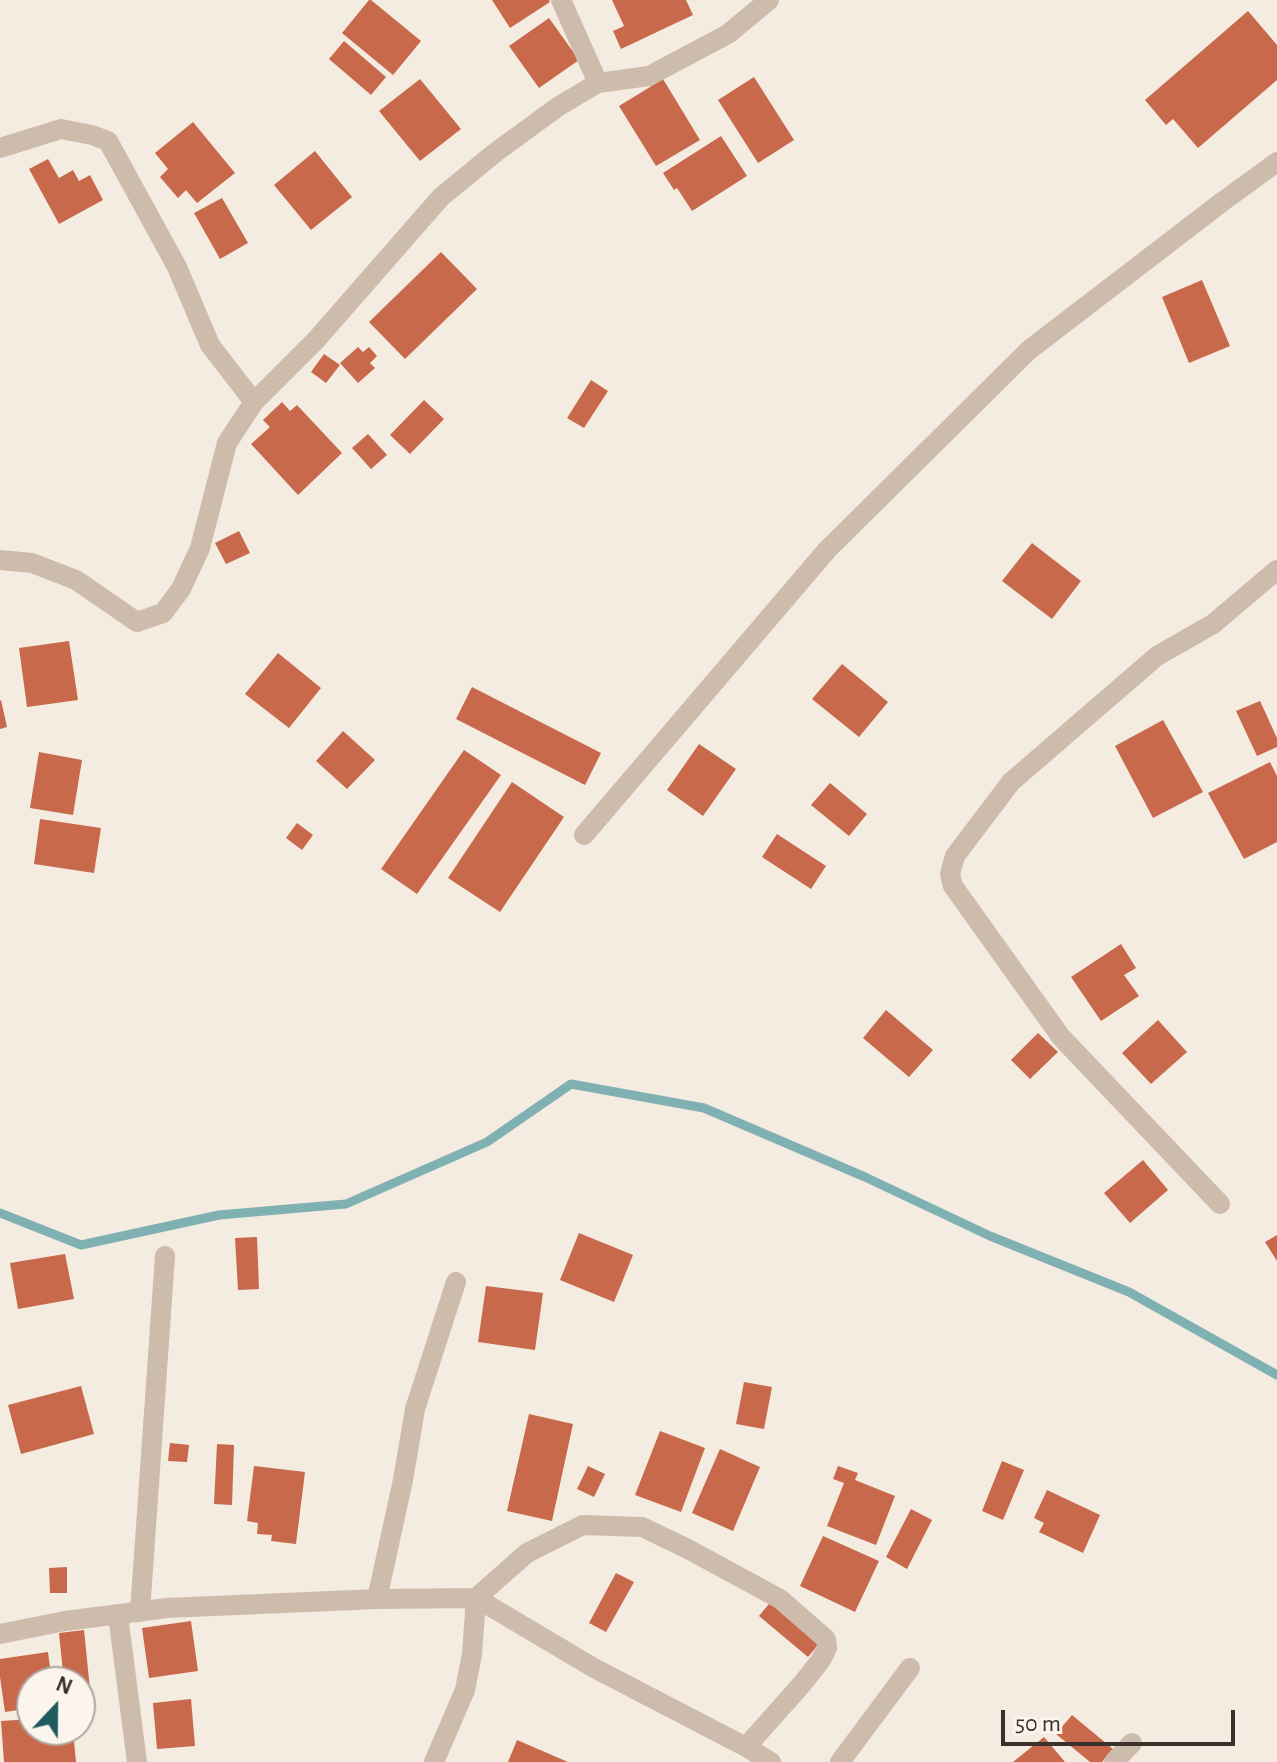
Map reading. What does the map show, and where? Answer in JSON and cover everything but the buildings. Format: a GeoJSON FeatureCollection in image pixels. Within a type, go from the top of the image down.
{"type":"FeatureCollection","features":[{"type":"Feature","properties":{"kind":"street"},"geometry":{"type":"LineString","coordinates":[[561,0],[598,83]]}},
{"type":"Feature","properties":{"kind":"street"},"geometry":{"type":"LineString","coordinates":[[0,560],[32,563],[76,580],[137,622],[163,613],[181,589],[200,548],[227,443],[254,402],[316,340],[441,197],[559,106],[598,83],[649,76],[728,34],[769,0]]}},
{"type":"Feature","properties":{"kind":"street"},"geometry":{"type":"LineString","coordinates":[[0,148],[61,129],[108,141],[177,267],[210,345],[254,402]]}},
{"type":"Feature","properties":{"kind":"street"},"geometry":{"type":"LineString","coordinates":[[584,835],[827,550],[1029,350],[1277,162]]}},
{"type":"Feature","properties":{"kind":"street"},"geometry":{"type":"LineString","coordinates":[[1220,1204],[1061,1037],[953,886],[950,874],[955,856],[1011,782],[1157,656],[1213,624],[1277,570]]}},
{"type":"Feature","properties":{"kind":"street"},"geometry":{"type":"LineString","coordinates":[[140,1612],[165,1256]]}},
{"type":"Feature","properties":{"kind":"street"},"geometry":{"type":"LineString","coordinates":[[377,1599],[415,1409],[456,1282]]}},
{"type":"Feature","properties":{"kind":"street"},"geometry":{"type":"LineString","coordinates":[[434,1762],[465,1690],[472,1654],[476,1598],[527,1553],[583,1525],[642,1527],[780,1599],[826,1639],[827,1648],[821,1660],[746,1747]]}},
{"type":"Feature","properties":{"kind":"street"},"geometry":{"type":"LineString","coordinates":[[0,1634],[65,1621],[167,1608],[476,1598],[594,1668],[771,1762]]}},
{"type":"Feature","properties":{"kind":"street"},"geometry":{"type":"LineString","coordinates":[[118,1615],[137,1762]]}},
{"type":"Feature","properties":{"kind":"street"},"geometry":{"type":"LineString","coordinates":[[840,1762],[910,1668]]}},
{"type":"Feature","properties":{"kind":"street"},"geometry":{"type":"LineString","coordinates":[[1114,1762],[1132,1743]]}},
{"type":"Feature","properties":{"kind":"waterway"},"geometry":{"type":"LineString","coordinates":[[0,1213],[81,1245],[219,1215],[346,1204],[487,1142],[571,1084],[704,1108],[865,1177],[990,1236],[1129,1292],[1277,1375]]}}]}
